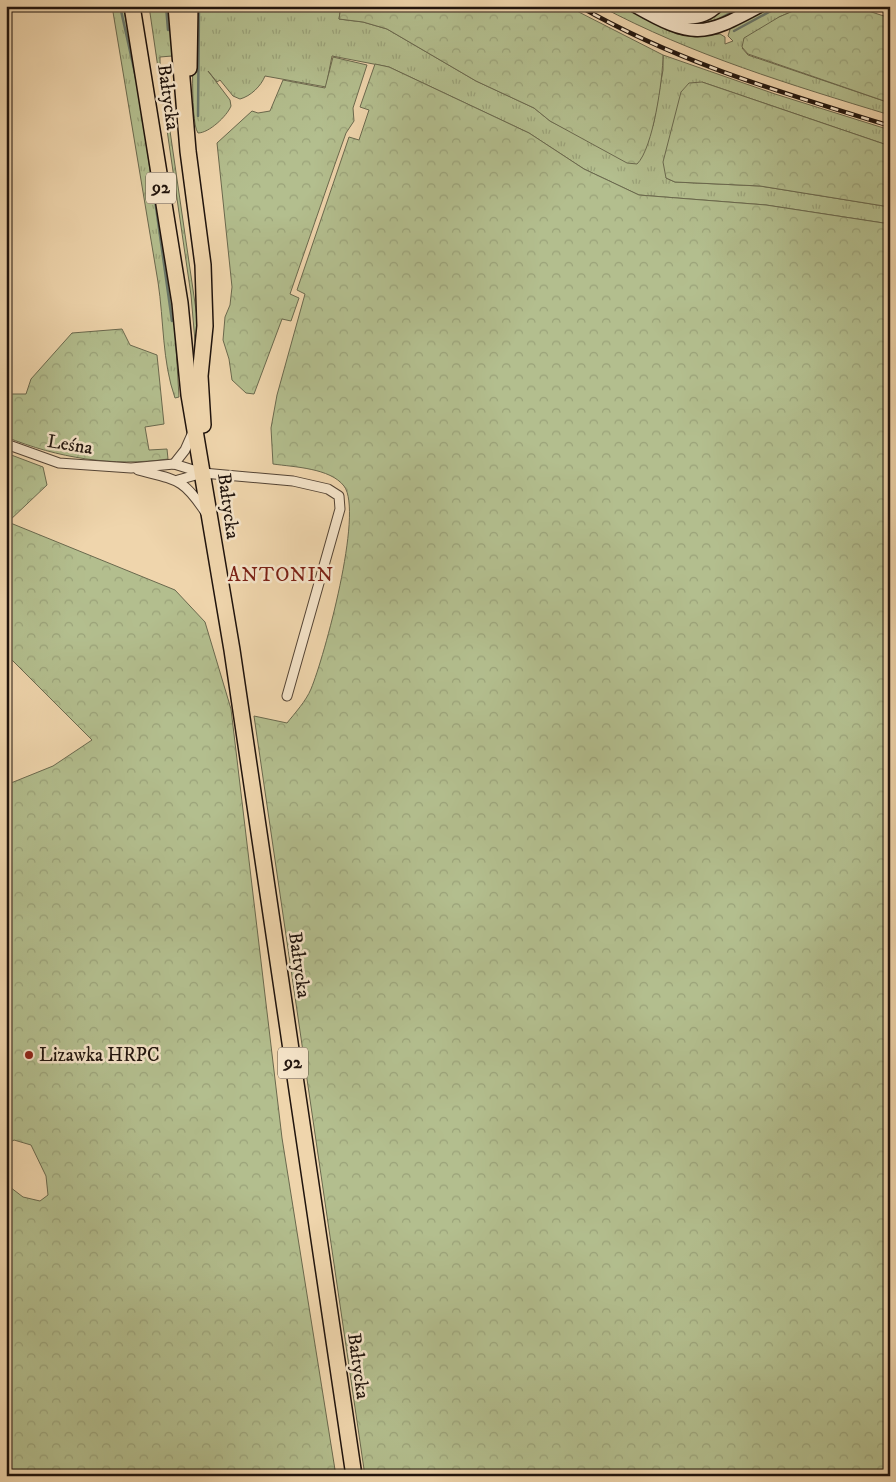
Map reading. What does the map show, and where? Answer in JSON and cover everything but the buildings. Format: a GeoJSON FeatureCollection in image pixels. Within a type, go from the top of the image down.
{"type":"FeatureCollection","features":[{"type":"Feature","properties":{"kind":"main road","name":"Bałtycka"},"geometry":{"type":"LineString","coordinates":[[132,6],[180,303],[194,430],[202,467],[232,650],[354,1476]]}},
{"type":"Feature","properties":{"kind":"main road","name":"Bałtycka"},"geometry":{"type":"LineString","coordinates":[[176,6],[186,127],[202,250],[205,292],[200,369],[204,444],[202,467]]}},
{"type":"Feature","properties":{"kind":"main road"},"geometry":{"type":"LineString","coordinates":[[186,127],[190,6]]}},
{"type":"Feature","properties":{"kind":"main road"},"geometry":{"type":"LineString","coordinates":[[635,6],[670,25],[698,32],[722,26],[760,6]]}},
{"type":"Feature","properties":{"kind":"main road"},"geometry":{"type":"LineString","coordinates":[[641,6],[669,15],[693,18],[706,14],[717,6]]}},
{"type":"Feature","properties":{"kind":"street"},"geometry":{"type":"LineString","coordinates":[[174,464],[185,450],[194,430]]}},
{"type":"Feature","properties":{"kind":"street","name":"Leśna"},"geometry":{"type":"LineString","coordinates":[[6,444],[59,463],[131,468],[174,464],[202,467]]}},
{"type":"Feature","properties":{"kind":"street"},"geometry":{"type":"LineString","coordinates":[[202,467],[293,481],[328,489],[339,496],[340,509],[287,696]]}},
{"type":"Feature","properties":{"kind":"street","name":"Leśna"},"geometry":{"type":"LineString","coordinates":[[131,468],[178,480],[202,467]]}},
{"type":"Feature","properties":{"kind":"street"},"geometry":{"type":"LineString","coordinates":[[178,480],[194,495],[210,518]]}},
{"type":"Feature","properties":{"kind":"green space"},"geometry":{"type":"Polygon","coordinates":[[[112,6],[123,6],[136,67],[174,314],[179,397],[175,398],[168,370],[158,282],[112,6]]]}},
{"type":"Feature","properties":{"kind":"green space"},"geometry":{"type":"Polygon","coordinates":[[[149,6],[170,6],[174,60],[172,56],[160,57],[160,62],[198,324],[196,353],[191,295],[149,6]]]}},
{"type":"Feature","properties":{"kind":"green space"},"geometry":{"type":"Polygon","coordinates":[[[194,6],[341,6],[339,19],[363,22],[387,29],[476,81],[534,108],[550,121],[582,137],[653,126],[663,70],[663,55],[775,94],[890,130],[890,146],[702,82],[666,178],[675,182],[760,186],[890,207],[890,224],[766,205],[639,195],[584,169],[529,133],[389,67],[332,56],[326,87],[265,76],[255,90],[248,96],[240,99],[233,96],[220,80],[217,82],[208,71],[230,100],[231,106],[217,123],[207,130],[198,133],[195,125],[193,93],[194,6]]]}},
{"type":"Feature","properties":{"kind":"green space"},"geometry":{"type":"Polygon","coordinates":[[[341,6],[567,6],[663,55],[656,112],[643,156],[637,164],[627,163],[550,121],[534,108],[476,81],[387,29],[363,22],[339,19],[341,6]]]}},
{"type":"Feature","properties":{"kind":"green space"},"geometry":{"type":"Polygon","coordinates":[[[600,6],[623,6],[677,34],[695,37],[720,34],[725,37],[725,44],[733,41],[728,36],[730,29],[771,6],[805,6],[779,17],[742,48],[748,55],[890,103],[890,115],[742,68],[635,24],[600,6]]]}},
{"type":"Feature","properties":{"kind":"green space"},"geometry":{"type":"Polygon","coordinates":[[[724,6],[751,6],[710,26],[679,23],[718,13],[724,6]]]}},
{"type":"Feature","properties":{"kind":"green space"},"geometry":{"type":"Polygon","coordinates":[[[805,6],[853,6],[890,18],[890,103],[748,54],[742,47],[744,38],[779,17],[805,6]]]}},
{"type":"Feature","properties":{"kind":"green space"},"geometry":{"type":"Polygon","coordinates":[[[333,57],[367,65],[353,108],[354,121],[346,133],[290,294],[299,298],[291,321],[282,319],[254,394],[246,393],[232,380],[229,359],[223,340],[225,317],[230,305],[232,287],[217,143],[252,111],[258,113],[270,111],[283,80],[325,88],[333,57]]]}},
{"type":"Feature","properties":{"kind":"green space"},"geometry":{"type":"Polygon","coordinates":[[[375,64],[389,67],[529,133],[584,169],[639,195],[766,205],[890,224],[890,1476],[365,1476],[254,716],[287,723],[306,698],[317,672],[340,586],[349,524],[349,501],[344,486],[330,475],[321,472],[273,464],[271,428],[277,395],[305,294],[297,290],[349,137],[359,140],[369,110],[360,107],[375,64]]]}},
{"type":"Feature","properties":{"kind":"green space"},"geometry":{"type":"Polygon","coordinates":[[[702,82],[890,146],[890,207],[760,186],[675,182],[666,178],[663,162],[681,92],[689,83],[702,82]]]}},
{"type":"Feature","properties":{"kind":"green space"},"geometry":{"type":"Polygon","coordinates":[[[122,329],[130,345],[157,355],[164,424],[145,427],[149,450],[167,449],[168,459],[127,462],[86,459],[46,450],[6,437],[6,394],[26,394],[31,379],[72,333],[122,329]]]}},
{"type":"Feature","properties":{"kind":"green space"},"geometry":{"type":"Polygon","coordinates":[[[6,453],[43,467],[47,485],[8,522],[175,590],[205,622],[231,709],[282,1138],[336,1476],[6,1476],[6,1184],[23,1197],[40,1201],[48,1195],[46,1176],[31,1145],[14,1140],[6,1145],[6,785],[53,766],[92,740],[6,654],[6,453]]]}},
{"type":"Feature","properties":{"kind":"waterway"},"geometry":{"type":"LineString","coordinates":[[120,6],[136,78]]}},
{"type":"Feature","properties":{"kind":"waterway"},"geometry":{"type":"LineString","coordinates":[[166,6],[168,30]]}},
{"type":"Feature","properties":{"kind":"waterway"},"geometry":{"type":"LineString","coordinates":[[198,116],[199,6]]}},
{"type":"Feature","properties":{"kind":"waterway"},"geometry":{"type":"LineString","coordinates":[[671,6],[688,9],[702,6]]}},
{"type":"Feature","properties":{"kind":"waterway"},"geometry":{"type":"LineString","coordinates":[[719,19],[743,6]]}},
{"type":"Feature","properties":{"kind":"waterway"},"geometry":{"type":"LineString","coordinates":[[734,31],[780,6]]}},
{"type":"Feature","properties":{"kind":"waterway"},"geometry":{"type":"LineString","coordinates":[[148,150],[172,321]]}},
{"type":"Feature","properties":{"kind":"railway"},"geometry":{"type":"LineString","coordinates":[[579,6],[653,44],[692,60],[731,75],[890,126]]}},
{"type":"Feature","properties":{"kind":"place","name":"Lizawka HRPC"},"geometry":{"type":"Point","coordinates":[29,1055]}},
{"type":"Feature","properties":{"kind":"district","name":"ANTONIN"},"geometry":{"type":"Point","coordinates":[281,575]}}]}
